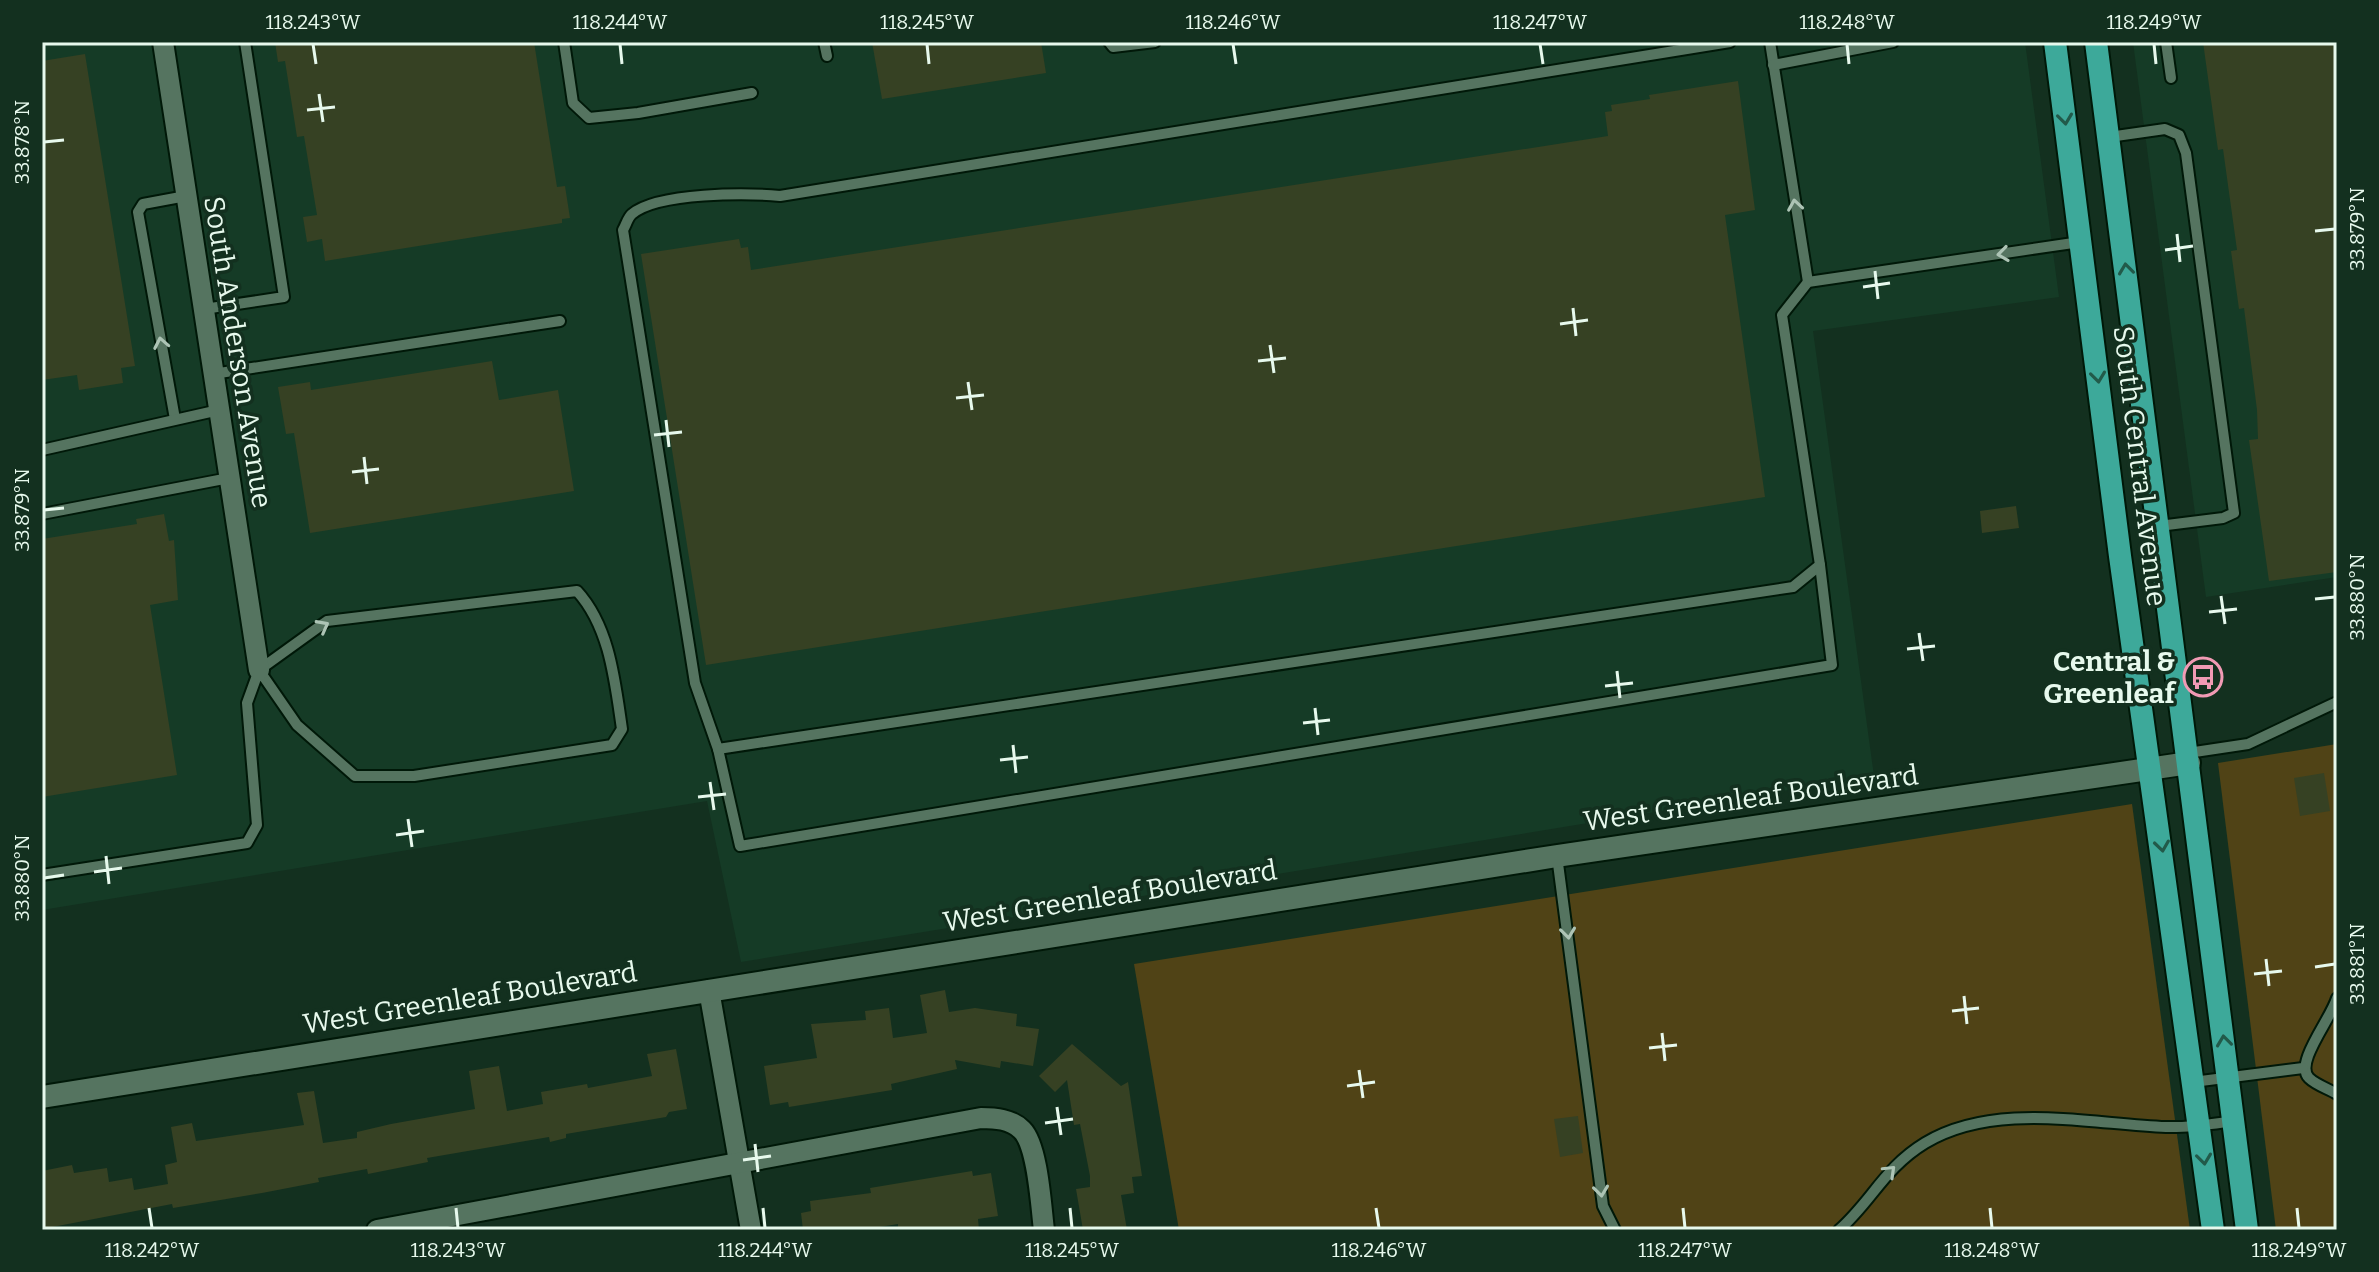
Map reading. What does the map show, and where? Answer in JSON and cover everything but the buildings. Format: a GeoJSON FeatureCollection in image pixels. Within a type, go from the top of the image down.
{"type":"FeatureCollection","features":[{"type":"Feature","properties":{"kind":"main road","name":"South Central Avenue"},"geometry":{"type":"LineString","coordinates":[[2055,42],[2213,1230]]}},
{"type":"Feature","properties":{"kind":"main road","name":"South Central Avenue"},"geometry":{"type":"LineString","coordinates":[[2096,42],[2247,1230]]}},
{"type":"Feature","properties":{"kind":"street","name":"South Anderson Avenue"},"geometry":{"type":"LineString","coordinates":[[163,42],[259,670]]}},
{"type":"Feature","properties":{"kind":"street","name":"West Greenleaf Boulevard"},"geometry":{"type":"LineString","coordinates":[[42,1097],[1557,856],[2151,768],[2189,758]]}},
{"type":"Feature","properties":{"kind":"street"},"geometry":{"type":"LineString","coordinates":[[709,990],[751,1230]]}},
{"type":"Feature","properties":{"kind":"street"},"geometry":{"type":"LineString","coordinates":[[377,1230],[480,1221],[739,1162],[981,1118],[1003,1119],[1024,1131],[1033,1154],[1044,1230]]}},
{"type":"Feature","properties":{"kind":"lane"},"geometry":{"type":"LineString","coordinates":[[204,309],[284,297],[245,42]]}},
{"type":"Feature","properties":{"kind":"lane"},"geometry":{"type":"LineString","coordinates":[[564,42],[573,103],[589,118],[638,113],[752,93]]}},
{"type":"Feature","properties":{"kind":"lane"},"geometry":{"type":"LineString","coordinates":[[824,42],[827,56]]}},
{"type":"Feature","properties":{"kind":"lane"},"geometry":{"type":"LineString","coordinates":[[1109,42],[1113,47],[1155,42]]}},
{"type":"Feature","properties":{"kind":"lane"},"geometry":{"type":"LineString","coordinates":[[1730,42],[780,196],[738,192],[654,203],[631,214],[623,230],[692,667],[718,749],[740,846],[1832,665],[1782,315],[1808,282],[2080,242]]}},
{"type":"Feature","properties":{"kind":"lane"},"geometry":{"type":"LineString","coordinates":[[1770,42],[1808,282]]}},
{"type":"Feature","properties":{"kind":"lane"},"geometry":{"type":"LineString","coordinates":[[1773,65],[1893,42]]}},
{"type":"Feature","properties":{"kind":"lane"},"geometry":{"type":"LineString","coordinates":[[2166,42],[2171,78]]}},
{"type":"Feature","properties":{"kind":"lane"},"geometry":{"type":"LineString","coordinates":[[2109,137],[2165,129],[2179,135],[2186,153],[2234,513],[2223,518],[2159,526]]}},
{"type":"Feature","properties":{"kind":"lane"},"geometry":{"type":"LineString","coordinates":[[175,419],[138,212],[143,204],[186,196]]}},
{"type":"Feature","properties":{"kind":"lane"},"geometry":{"type":"LineString","coordinates":[[213,374],[560,321]]}},
{"type":"Feature","properties":{"kind":"lane"},"geometry":{"type":"LineString","coordinates":[[42,450],[219,410]]}},
{"type":"Feature","properties":{"kind":"lane"},"geometry":{"type":"LineString","coordinates":[[42,514],[229,478]]}},
{"type":"Feature","properties":{"kind":"lane"},"geometry":{"type":"LineString","coordinates":[[718,749],[1793,587],[1820,565]]}},
{"type":"Feature","properties":{"kind":"lane"},"geometry":{"type":"LineString","coordinates":[[42,875],[247,843],[257,825],[247,703],[259,670],[327,621],[577,591],[589,604],[611,658],[622,729],[612,745],[414,776],[355,776],[297,725],[259,670]]}},
{"type":"Feature","properties":{"kind":"lane"},"geometry":{"type":"LineString","coordinates":[[2189,758],[2248,744],[2337,702]]}},
{"type":"Feature","properties":{"kind":"lane"},"geometry":{"type":"LineString","coordinates":[[1557,856],[1603,1206],[1615,1230]]}},
{"type":"Feature","properties":{"kind":"lane"},"geometry":{"type":"LineString","coordinates":[[2337,998],[2330,1019],[2305,1057],[2303,1068],[2308,1078],[2337,1094]]}},
{"type":"Feature","properties":{"kind":"lane"},"geometry":{"type":"LineString","coordinates":[[2193,1082],[2303,1068]]}},
{"type":"Feature","properties":{"kind":"lane"},"geometry":{"type":"LineString","coordinates":[[1839,1230],[1889,1169],[1926,1143],[1968,1124],[1991,1120],[2115,1122],[2169,1127],[2234,1121]]}},
{"type":"Feature","properties":{"kind":"shaded area"},"geometry":{"type":"Polygon","coordinates":[[[42,42],[2025,42],[2059,297],[1813,331],[1874,776],[741,962],[707,801],[42,910],[42,42]]]}},
{"type":"Feature","properties":{"kind":"shaded area"},"geometry":{"type":"Polygon","coordinates":[[[2133,42],[2337,42],[2337,577],[2206,597],[2133,42]]]}},
{"type":"Feature","properties":{"kind":"shaded area"},"geometry":{"type":"Polygon","coordinates":[[[2337,744],[2337,1230],[2276,1230],[2218,763],[2337,744]]]}},
{"type":"Feature","properties":{"kind":"shaded area"},"geometry":{"type":"Polygon","coordinates":[[[2132,804],[2190,1230],[1179,1230],[1134,964],[2132,804]]]}},
{"type":"Feature","properties":{"kind":"place","name":"Central & Greenleaf"},"geometry":{"type":"Point","coordinates":[2203,677]}}]}
